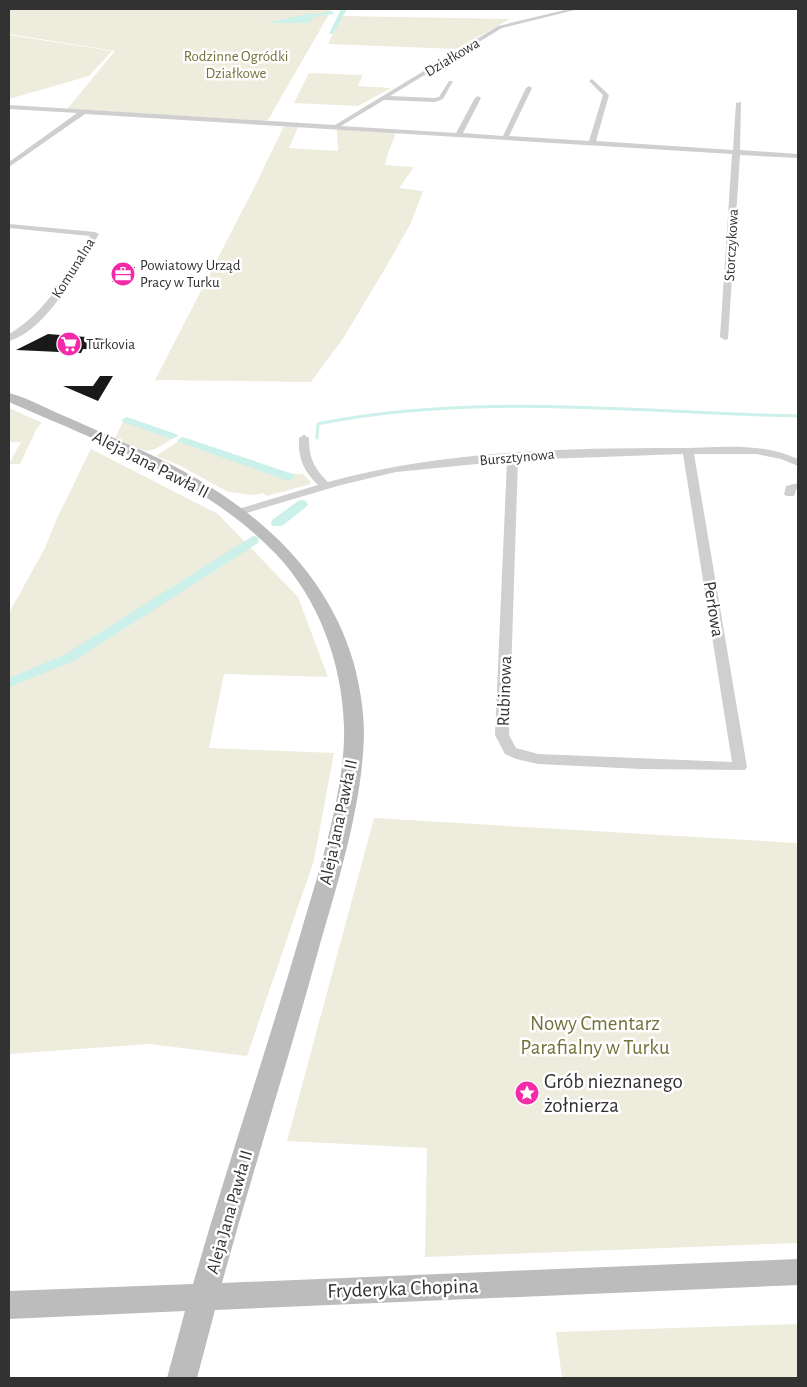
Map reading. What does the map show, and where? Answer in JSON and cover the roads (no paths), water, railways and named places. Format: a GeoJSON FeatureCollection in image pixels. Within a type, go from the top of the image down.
{"type":"FeatureCollection","features":[{"type":"Feature","properties":{"kind":"main road","name":"Aleja Jana Pawła II"},"geometry":{"type":"LineString","coordinates":[[9,397],[168,469],[239,512],[296,567],[317,598],[332,626],[345,664],[351,692],[354,742],[338,841],[182,1378]]}},
{"type":"Feature","properties":{"kind":"main road","name":"Fryderyka Chopina"},"geometry":{"type":"LineString","coordinates":[[9,1305],[798,1272]]}},
{"type":"Feature","properties":{"kind":"street","name":"Działkowa"},"geometry":{"type":"LineString","coordinates":[[337,127],[504,25],[576,9]]}},
{"type":"Feature","properties":{"kind":"street"},"geometry":{"type":"LineString","coordinates":[[592,81],[606,95],[592,143]]}},
{"type":"Feature","properties":{"kind":"street"},"geometry":{"type":"LineString","coordinates":[[383,98],[434,100],[441,98],[451,82]]}},
{"type":"Feature","properties":{"kind":"street"},"geometry":{"type":"LineString","coordinates":[[505,138],[529,88]]}},
{"type":"Feature","properties":{"kind":"street"},"geometry":{"type":"LineString","coordinates":[[458,135],[478,98]]}},
{"type":"Feature","properties":{"kind":"street","name":"Storczykowa"},"geometry":{"type":"LineString","coordinates":[[725,337],[739,103]]}},
{"type":"Feature","properties":{"kind":"street"},"geometry":{"type":"LineString","coordinates":[[9,107],[798,156]]}},
{"type":"Feature","properties":{"kind":"street"},"geometry":{"type":"LineString","coordinates":[[9,165],[83,112]]}},
{"type":"Feature","properties":{"kind":"street","name":"Komunalna"},"geometry":{"type":"LineString","coordinates":[[9,226],[94,234],[55,299],[28,326],[9,338]]}},
{"type":"Feature","properties":{"kind":"street"},"geometry":{"type":"LineString","coordinates":[[304,438],[303,456],[306,464],[325,485]]}},
{"type":"Feature","properties":{"kind":"street","name":"Perłowa"},"geometry":{"type":"LineString","coordinates":[[688,451],[740,767]]}},
{"type":"Feature","properties":{"kind":"street","name":"Bursztynowa"},"geometry":{"type":"LineString","coordinates":[[239,512],[325,485],[413,467],[513,457],[593,452],[759,451],[782,455],[798,463]]}},
{"type":"Feature","properties":{"kind":"street","name":"Rubinowa"},"geometry":{"type":"LineString","coordinates":[[513,457],[502,735],[510,751],[522,756],[538,758],[740,767]]}},
{"type":"Feature","properties":{"kind":"street"},"geometry":{"type":"LineString","coordinates":[[790,494],[790,488],[798,486]]}},
{"type":"Feature","properties":{"kind":"waterway"},"geometry":{"type":"LineString","coordinates":[[331,33],[344,9]]}},
{"type":"Feature","properties":{"kind":"waterway"},"geometry":{"type":"LineString","coordinates":[[314,15],[332,13]]}},
{"type":"Feature","properties":{"kind":"waterway"},"geometry":{"type":"LineString","coordinates":[[317,438],[318,424],[322,423],[440,408],[560,407],[798,416]]}},
{"type":"Feature","properties":{"kind":"waterway"},"geometry":{"type":"LineString","coordinates":[[127,420],[172,436]]}},
{"type":"Feature","properties":{"kind":"waterway"},"geometry":{"type":"LineString","coordinates":[[183,440],[289,477]]}},
{"type":"Feature","properties":{"kind":"waterway"},"geometry":{"type":"LineString","coordinates":[[277,523],[302,504]]}},
{"type":"Feature","properties":{"kind":"waterway"},"geometry":{"type":"LineString","coordinates":[[9,683],[69,658],[253,540]]}},
{"type":"Feature","properties":{"kind":"place","name":"Powiatowy Urząd Pracy w Turku"},"geometry":{"type":"Point","coordinates":[123,274]}},
{"type":"Feature","properties":{"kind":"place","name":"Turkovia"},"geometry":{"type":"Point","coordinates":[69,344]}},
{"type":"Feature","properties":{"kind":"place","name":"Grób nieznanego żołnierza"},"geometry":{"type":"Point","coordinates":[527,1093]}},
{"type":"Feature","properties":{"kind":"park label","name":"Rodzinne Ogródki Działkowe"},"geometry":{"type":"Point","coordinates":[236,64]}},
{"type":"Feature","properties":{"kind":"park label","name":"Nowy Cmentarz Parafialny w Turku"},"geometry":{"type":"Point","coordinates":[595,1035]}}]}
